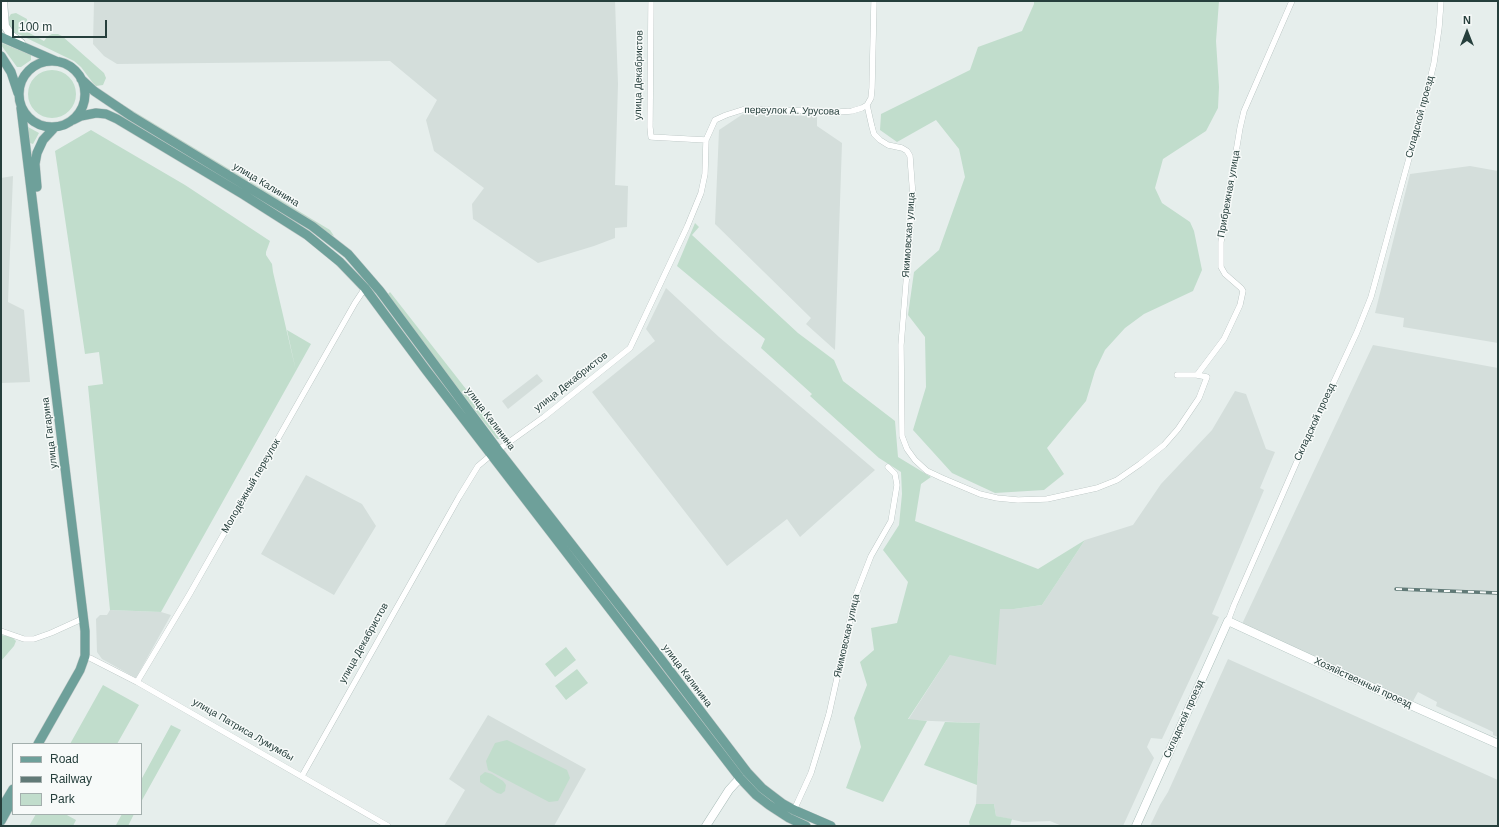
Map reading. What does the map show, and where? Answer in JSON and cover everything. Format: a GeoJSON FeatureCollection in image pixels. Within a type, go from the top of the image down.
{"type":"FeatureCollection","features":[{"type":"Feature","properties":{"kind":"main road"},"geometry":{"type":"LineString","coordinates":[[1,37],[31,49],[73,69],[81,78],[85,92],[85,98],[79,113],[73,120],[55,128],[39,125],[25,115],[21,108],[19,94],[11,72],[1,56]]}},
{"type":"Feature","properties":{"kind":"main road"},"geometry":{"type":"LineString","coordinates":[[19,94],[20,86],[28,71],[41,63],[59,62]]}},
{"type":"Feature","properties":{"kind":"main road","name":"улица Калинина"},"geometry":{"type":"LineString","coordinates":[[81,78],[94,90],[131,116],[312,226],[348,254],[380,291],[495,452]]}},
{"type":"Feature","properties":{"kind":"main road","name":"улица Гагарина"},"geometry":{"type":"LineString","coordinates":[[21,108],[58,382],[72,502],[87,657],[83,678],[47,743]]}},
{"type":"Feature","properties":{"kind":"main road","name":"улица Калинина"},"geometry":{"type":"LineString","coordinates":[[73,120],[80,116],[96,113],[106,114],[116,119],[244,195],[307,235],[340,262],[365,288],[495,452],[743,775],[756,795],[768,805],[789,818],[806,826]]}},
{"type":"Feature","properties":{"kind":"main road","name":"улица Гагарина"},"geometry":{"type":"LineString","coordinates":[[53,344],[35,164],[42,140],[55,128]]}},
{"type":"Feature","properties":{"kind":"main road","name":"улица Гагарина"},"geometry":{"type":"LineString","coordinates":[[39,743],[80,670],[91,646],[91,624],[72,502]]}},
{"type":"Feature","properties":{"kind":"main road","name":"улица Калинина"},"geometry":{"type":"LineString","coordinates":[[743,775],[794,810],[831,826]]}},
{"type":"Feature","properties":{"kind":"main road"},"geometry":{"type":"LineString","coordinates":[[1,809],[12,791]]}},
{"type":"Feature","properties":{"kind":"main road"},"geometry":{"type":"LineString","coordinates":[[1,821],[12,802]]}},
{"type":"Feature","properties":{"kind":"street"},"geometry":{"type":"LineString","coordinates":[[1,13],[3,1]]}},
{"type":"Feature","properties":{"kind":"street"},"geometry":{"type":"LineString","coordinates":[[3,1],[7,29],[16,40],[31,49]]}},
{"type":"Feature","properties":{"kind":"street","name":"улица Декабристов"},"geometry":{"type":"LineString","coordinates":[[302,776],[476,469],[484,460],[544,417],[630,348],[687,227],[703,185],[706,140],[651,137],[651,1]]}},
{"type":"Feature","properties":{"kind":"street","name":"Якимовская улица"},"geometry":{"type":"LineString","coordinates":[[874,1],[872,88],[871,98],[867,105],[874,134],[888,145],[902,148],[907,151],[910,156],[913,197],[901,345],[902,436],[907,449],[915,460],[928,471],[980,494],[997,498],[1018,500],[1047,499],[1097,488],[1117,480],[1164,445],[1178,429],[1199,398],[1208,377],[1197,375]]}},
{"type":"Feature","properties":{"kind":"street","name":"Прибрежная улица"},"geometry":{"type":"LineString","coordinates":[[1197,375],[1224,339],[1240,305],[1243,291],[1225,274],[1221,267],[1221,242],[1244,111],[1292,1]]}},
{"type":"Feature","properties":{"kind":"street","name":"Складской проезд"},"geometry":{"type":"LineString","coordinates":[[1136,826],[1228,621],[1298,458],[1357,332],[1371,297],[1434,63],[1441,1]]}},
{"type":"Feature","properties":{"kind":"street","name":"переулок А. Урусова"},"geometry":{"type":"LineString","coordinates":[[706,140],[715,120],[736,111],[759,109],[838,112],[852,111],[867,105]]}},
{"type":"Feature","properties":{"kind":"street","name":"Молодёжный переулок"},"geometry":{"type":"LineString","coordinates":[[137,682],[189,595],[365,288]]}},
{"type":"Feature","properties":{"kind":"street"},"geometry":{"type":"LineString","coordinates":[[1177,375],[1197,375]]}},
{"type":"Feature","properties":{"kind":"street","name":"Якимовская улица"},"geometry":{"type":"LineString","coordinates":[[794,810],[812,773],[829,714],[855,597],[871,556],[891,521],[897,485],[895,474],[888,467]]}},
{"type":"Feature","properties":{"kind":"street"},"geometry":{"type":"LineString","coordinates":[[1,631],[24,639],[34,639],[84,618]]}},
{"type":"Feature","properties":{"kind":"street","name":"Хозяйственный проезд"},"geometry":{"type":"LineString","coordinates":[[1228,621],[1498,744]]}},
{"type":"Feature","properties":{"kind":"street","name":"улица Патриса Лумумбы"},"geometry":{"type":"LineString","coordinates":[[87,657],[137,682],[388,826]]}},
{"type":"Feature","properties":{"kind":"street"},"geometry":{"type":"LineString","coordinates":[[706,826],[729,790],[743,775]]}},
{"type":"Feature","properties":{"kind":"shaded area"},"geometry":{"type":"Polygon","coordinates":[[[94,1],[615,1],[618,84],[615,185],[628,186],[627,227],[615,228],[615,238],[538,263],[473,219],[472,204],[484,188],[434,151],[426,120],[437,100],[390,61],[117,64],[104,56],[93,44],[94,1]]]}},
{"type":"Feature","properties":{"kind":"shaded area"},"geometry":{"type":"Polygon","coordinates":[[[743,114],[817,116],[817,126],[842,143],[835,350],[806,324],[811,318],[715,224],[719,130],[743,114]]]}},
{"type":"Feature","properties":{"kind":"shaded area"},"geometry":{"type":"Polygon","coordinates":[[[1470,166],[1498,171],[1498,343],[1403,327],[1404,318],[1375,313],[1410,174],[1470,166]]]}},
{"type":"Feature","properties":{"kind":"shaded area"},"geometry":{"type":"Polygon","coordinates":[[[13,176],[8,302],[24,310],[30,382],[1,383],[1,178],[13,176]]]}},
{"type":"Feature","properties":{"kind":"shaded area"},"geometry":{"type":"Polygon","coordinates":[[[666,288],[719,337],[875,470],[800,537],[787,519],[727,566],[592,392],[655,341],[646,329],[666,288]]]}},
{"type":"Feature","properties":{"kind":"shaded area"},"geometry":{"type":"Polygon","coordinates":[[[1373,345],[1498,368],[1498,737],[1493,735],[1493,732],[1487,729],[1436,706],[1437,702],[1418,692],[1413,701],[1242,624],[1373,345]]]}},
{"type":"Feature","properties":{"kind":"shaded area"},"geometry":{"type":"Polygon","coordinates":[[[537,374],[543,381],[508,409],[502,401],[537,374]]]}},
{"type":"Feature","properties":{"kind":"shaded area"},"geometry":{"type":"Polygon","coordinates":[[[1235,391],[1246,394],[1266,449],[1275,452],[1260,488],[1264,490],[1212,614],[1219,617],[1162,739],[1151,738],[1147,747],[1154,758],[1123,826],[1062,826],[1050,821],[1023,822],[996,816],[994,804],[976,804],[980,723],[908,720],[950,655],[1000,608],[1014,609],[1042,605],[1085,540],[1133,525],[1161,484],[1212,430],[1235,391]]]}},
{"type":"Feature","properties":{"kind":"shaded area"},"geometry":{"type":"Polygon","coordinates":[[[306,475],[362,504],[376,526],[334,595],[261,554],[306,475]]]}},
{"type":"Feature","properties":{"kind":"shaded area"},"geometry":{"type":"Polygon","coordinates":[[[110,610],[161,612],[171,615],[136,678],[102,659],[97,652],[96,619],[100,615],[107,615],[110,610]]]}},
{"type":"Feature","properties":{"kind":"shaded area"},"geometry":{"type":"Polygon","coordinates":[[[1228,659],[1498,780],[1498,826],[1150,826],[1168,792],[1228,659]]]}},
{"type":"Feature","properties":{"kind":"shaded area"},"geometry":{"type":"Polygon","coordinates":[[[488,715],[586,769],[554,826],[444,826],[465,790],[449,779],[488,715]]]}},
{"type":"Feature","properties":{"kind":"green space"},"geometry":{"type":"Polygon","coordinates":[[[1034,1],[1219,1],[1216,41],[1219,87],[1218,108],[1206,131],[1163,159],[1155,188],[1162,203],[1190,222],[1194,231],[1202,270],[1193,291],[1144,314],[1125,328],[1105,350],[1095,371],[1086,401],[1047,448],[1064,474],[1044,490],[995,493],[952,473],[913,430],[926,387],[925,337],[908,315],[914,272],[939,250],[965,177],[959,149],[936,120],[897,142],[880,130],[881,114],[970,70],[978,47],[1022,31],[1034,1]]]}},
{"type":"Feature","properties":{"kind":"green space"},"geometry":{"type":"Polygon","coordinates":[[[16,13],[27,19],[24,30],[44,41],[52,34],[62,36],[104,73],[106,78],[103,85],[96,86],[81,67],[74,61],[10,30],[7,20],[11,14],[16,13]]]}},
{"type":"Feature","properties":{"kind":"green space"},"geometry":{"type":"Polygon","coordinates":[[[2,43],[31,55],[31,60],[21,67],[17,67],[1,45],[2,43]]]}},
{"type":"Feature","properties":{"kind":"green space"},"geometry":{"type":"Polygon","coordinates":[[[47,70],[57,70],[66,74],[72,80],[76,89],[76,99],[72,108],[66,114],[57,118],[47,118],[38,114],[32,108],[28,99],[28,89],[32,80],[38,74],[47,70]]]}},
{"type":"Feature","properties":{"kind":"green space"},"geometry":{"type":"Polygon","coordinates":[[[115,100],[330,230],[334,236],[115,103],[115,100]]]}},
{"type":"Feature","properties":{"kind":"green space"},"geometry":{"type":"Polygon","coordinates":[[[28,127],[39,133],[33,144],[30,143],[28,127]]]}},
{"type":"Feature","properties":{"kind":"green space"},"geometry":{"type":"Polygon","coordinates":[[[91,130],[185,185],[270,241],[266,255],[272,264],[296,371],[161,612],[110,610],[88,386],[103,384],[99,352],[85,354],[55,151],[91,130]]]}},
{"type":"Feature","properties":{"kind":"green space"},"geometry":{"type":"Polygon","coordinates":[[[695,223],[699,227],[692,235],[798,333],[834,360],[843,381],[895,421],[898,457],[931,477],[921,484],[915,521],[1038,569],[1085,540],[1042,605],[1014,609],[1000,609],[996,665],[950,655],[908,719],[927,721],[883,802],[846,788],[861,747],[854,718],[867,685],[860,662],[874,650],[871,628],[897,623],[908,582],[883,550],[899,525],[902,494],[901,472],[879,458],[810,396],[812,394],[761,348],[765,339],[677,266],[695,223]]]}},
{"type":"Feature","properties":{"kind":"green space"},"geometry":{"type":"Polygon","coordinates":[[[390,292],[502,435],[501,439],[497,439],[389,299],[388,294],[390,292]]]}},
{"type":"Feature","properties":{"kind":"green space"},"geometry":{"type":"Polygon","coordinates":[[[287,330],[311,344],[296,371],[287,330]]]}},
{"type":"Feature","properties":{"kind":"green space"},"geometry":{"type":"Polygon","coordinates":[[[1,635],[12,637],[16,641],[14,646],[1,661],[1,635]]]}},
{"type":"Feature","properties":{"kind":"green space"},"geometry":{"type":"Polygon","coordinates":[[[566,647],[576,660],[555,677],[545,664],[566,647]]]}},
{"type":"Feature","properties":{"kind":"green space"},"geometry":{"type":"Polygon","coordinates":[[[577,669],[588,683],[566,700],[555,686],[577,669]]]}},
{"type":"Feature","properties":{"kind":"green space"},"geometry":{"type":"Polygon","coordinates":[[[103,685],[139,705],[118,743],[71,743],[103,685]]]}},
{"type":"Feature","properties":{"kind":"green space"},"geometry":{"type":"Polygon","coordinates":[[[945,722],[980,723],[977,785],[924,765],[945,722]]]}},
{"type":"Feature","properties":{"kind":"green space"},"geometry":{"type":"Polygon","coordinates":[[[171,725],[181,730],[142,800],[142,778],[171,725]]]}},
{"type":"Feature","properties":{"kind":"green space"},"geometry":{"type":"Polygon","coordinates":[[[507,740],[567,770],[570,778],[558,801],[549,802],[488,770],[486,761],[495,743],[507,740]]]}},
{"type":"Feature","properties":{"kind":"green space"},"geometry":{"type":"Polygon","coordinates":[[[485,772],[492,774],[503,781],[506,785],[505,791],[501,794],[497,793],[480,782],[480,776],[485,772]]]}},
{"type":"Feature","properties":{"kind":"green space"},"geometry":{"type":"Polygon","coordinates":[[[976,804],[994,804],[996,816],[1012,819],[1010,826],[970,826],[969,822],[976,804]]]}},
{"type":"Feature","properties":{"kind":"green space"},"geometry":{"type":"Polygon","coordinates":[[[35,815],[67,815],[76,820],[73,826],[29,826],[35,815]]]}},
{"type":"Feature","properties":{"kind":"green space"},"geometry":{"type":"Polygon","coordinates":[[[121,815],[134,815],[128,826],[116,825],[121,815]]]}},
{"type":"Feature","properties":{"kind":"railway"},"geometry":{"type":"LineString","coordinates":[[1396,589],[1498,593]]}}]}
